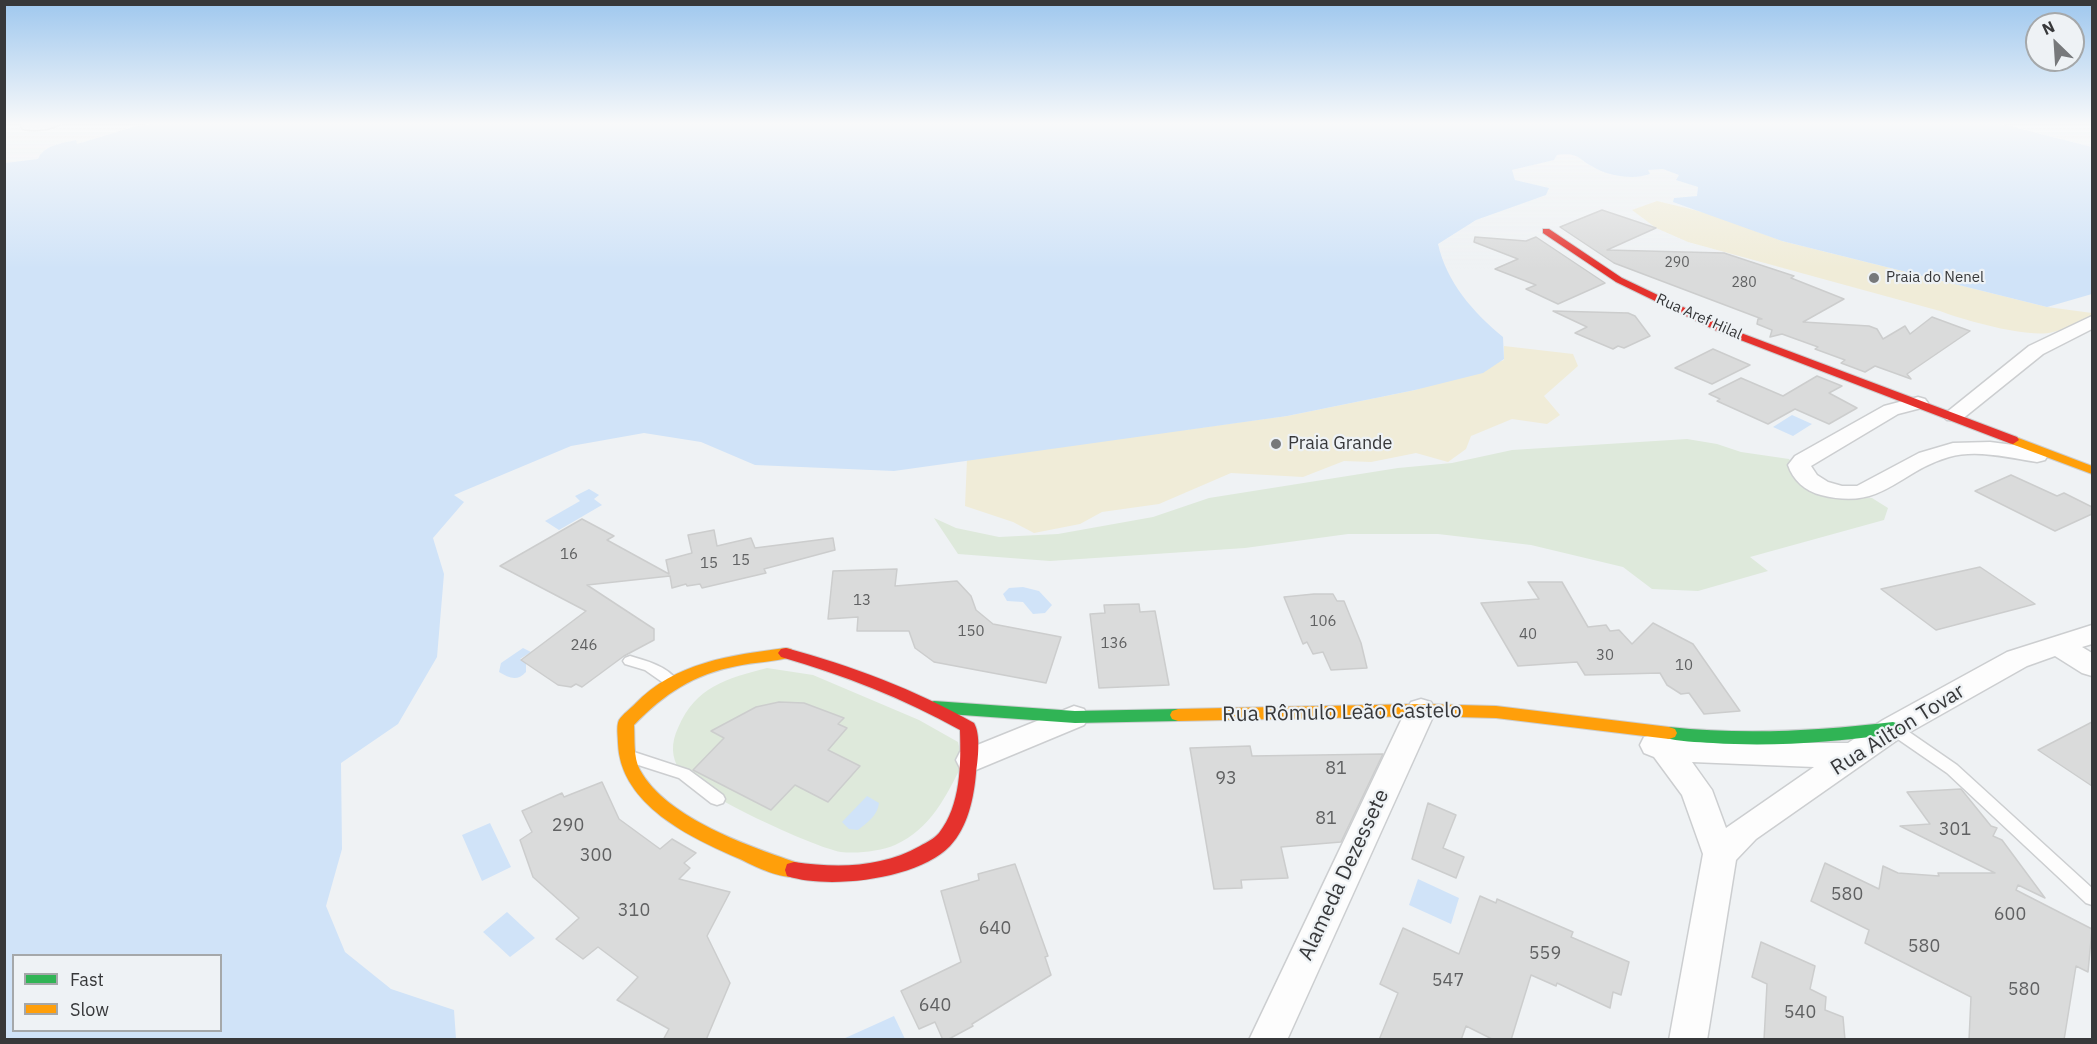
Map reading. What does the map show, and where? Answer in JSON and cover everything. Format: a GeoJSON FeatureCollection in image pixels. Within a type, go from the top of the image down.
{"type":"FeatureCollection","features":[{"type":"Feature","properties":{"kind":"street","name":"Rua Aref Hilal"},"geometry":{"type":"LineString","coordinates":[[1546,231],[1619,280],[1679,310],[1862,383],[2092,470]]}},
{"type":"Feature","properties":{"kind":"street"},"geometry":{"type":"LineString","coordinates":[[1954,416],[2036,350],[2092,322]]}},
{"type":"Feature","properties":{"kind":"street","name":"Rua Aref Hilal"},"geometry":{"type":"LineString","coordinates":[[1862,383],[1887,402],[1891,410]]}},
{"type":"Feature","properties":{"kind":"street"},"geometry":{"type":"LineString","coordinates":[[1918,403],[1891,410],[1803,460],[1799,465],[1802,474],[1815,486],[1838,494],[1860,495],[1940,452],[1957,449],[2037,455]]}},
{"type":"Feature","properties":{"kind":"street"},"geometry":{"type":"LineString","coordinates":[[1891,410],[1932,417],[2092,476]]}},
{"type":"Feature","properties":{"kind":"street","name":"Rua Ailton Tovar"},"geometry":{"type":"LineString","coordinates":[[1720,854],[1744,830],[1893,728],[2017,659],[2092,634]]}},
{"type":"Feature","properties":{"kind":"street"},"geometry":{"type":"LineString","coordinates":[[2058,645],[2092,666]]}},
{"type":"Feature","properties":{"kind":"street","name":"Rua Rômulo Leão Castelo"},"geometry":{"type":"LineString","coordinates":[[786,653],[860,674],[934,707],[968,727],[971,760],[963,801],[946,839],[899,868],[828,876],[784,868],[742,853],[660,804],[636,780],[627,755],[626,723],[644,700],[670,680],[702,667],[786,653]]}},
{"type":"Feature","properties":{"kind":"street","name":"Rua Rômulo Leão Castelo"},"geometry":{"type":"LineString","coordinates":[[934,707],[1075,717],[1421,710],[1496,712],[1608,724],[1715,740],[1820,738],[1893,728]]}},
{"type":"Feature","properties":{"kind":"street","name":"Alameda Dezessete"},"geometry":{"type":"LineString","coordinates":[[1268,1040],[1421,710]]}},
{"type":"Feature","properties":{"kind":"street","name":"Rua Rômulo Leão Castelo"},"geometry":{"type":"LineString","coordinates":[[971,760],[1075,717]]}},
{"type":"Feature","properties":{"kind":"street","name":"Rua Rômulo Leão Castelo"},"geometry":{"type":"LineString","coordinates":[[1608,724],[1665,749],[1757,755],[1855,755]]}},
{"type":"Feature","properties":{"kind":"street"},"geometry":{"type":"LineString","coordinates":[[1665,749],[1696,790],[1720,854],[1688,1040]]}},
{"type":"Feature","properties":{"kind":"lane"},"geometry":{"type":"LineString","coordinates":[[630,661],[650,667],[670,680]]}},
{"type":"Feature","properties":{"kind":"lane"},"geometry":{"type":"LineString","coordinates":[[1893,728],[1952,770],[2092,898]]}},
{"type":"Feature","properties":{"kind":"lane"},"geometry":{"type":"LineString","coordinates":[[627,755],[684,774],[717,799]]}},
{"type":"Feature","properties":{"kind":"green space"},"geometry":{"type":"Polygon","coordinates":[[[1687,439],[1717,444],[1741,452],[1789,459],[1796,468],[1853,496],[1872,498],[1888,508],[1884,520],[1750,557],[1768,571],[1698,591],[1652,589],[1623,567],[1531,545],[1438,534],[1348,534],[1245,548],[1050,561],[958,554],[934,518],[956,528],[999,537],[1058,534],[1153,517],[1209,498],[1398,468],[1452,463],[1512,450],[1687,439]]]}},
{"type":"Feature","properties":{"kind":"green space"},"geometry":{"type":"Polygon","coordinates":[[[767,668],[813,675],[919,720],[958,742],[963,763],[944,799],[928,821],[908,838],[895,845],[861,852],[841,852],[806,840],[756,818],[690,781],[677,766],[673,750],[674,739],[685,714],[703,693],[714,686],[767,668]]]}},
{"type":"Feature","properties":{"kind":"sand","name":"Praia do Nenel"},"geometry":{"type":"Polygon","coordinates":[[[1657,201],[1711,214],[1782,241],[2047,307],[2092,313],[2092,316],[2063,329],[2042,333],[2013,331],[1964,319],[1688,242],[1656,228],[1632,210],[1657,201]]]}},
{"type":"Feature","properties":{"kind":"sand","name":"Praia Grande"},"geometry":{"type":"Polygon","coordinates":[[[1504,346],[1573,354],[1578,366],[1544,396],[1560,415],[1547,424],[1512,419],[1471,436],[1466,449],[1448,462],[1416,453],[1371,462],[1344,461],[1303,477],[1231,473],[1159,504],[1102,512],[1080,524],[1034,533],[1013,522],[965,506],[967,459],[1287,416],[1415,390],[1504,360],[1504,346]]]}},
{"type":"Feature","properties":{"kind":"water"},"geometry":{"type":"Polygon","coordinates":[[[5,172],[1513,172],[1515,180],[1549,188],[1546,195],[1476,220],[1438,244],[1448,271],[1463,296],[1503,337],[1504,359],[1483,373],[1415,390],[1287,416],[894,471],[755,465],[701,442],[644,433],[571,446],[454,495],[464,502],[433,538],[444,574],[437,657],[398,724],[341,763],[342,849],[326,906],[345,952],[391,989],[454,1010],[456,1039],[5,1039],[5,172]]]}},
{"type":"Feature","properties":{"kind":"water"},"geometry":{"type":"Polygon","coordinates":[[[1604,172],[1649,172],[1650,174],[1636,177],[1604,172]]]}},
{"type":"Feature","properties":{"kind":"water"},"geometry":{"type":"Polygon","coordinates":[[[1670,172],[2092,172],[2092,294],[2047,307],[1782,241],[1673,202],[1674,198],[1697,196],[1698,187],[1676,180],[1679,175],[1670,172]]]}},
{"type":"Feature","properties":{"kind":"water"},"geometry":{"type":"Polygon","coordinates":[[[1792,415],[1812,424],[1793,436],[1773,427],[1792,415]]]}},
{"type":"Feature","properties":{"kind":"water"},"geometry":{"type":"Polygon","coordinates":[[[589,489],[599,495],[594,499],[602,505],[559,530],[545,521],[580,501],[575,496],[589,489]]]}},
{"type":"Feature","properties":{"kind":"water"},"geometry":{"type":"Polygon","coordinates":[[[1023,587],[1039,591],[1052,605],[1045,613],[1033,614],[1023,602],[1007,601],[1003,594],[1009,588],[1023,587]]]}},
{"type":"Feature","properties":{"kind":"water"},"geometry":{"type":"Polygon","coordinates":[[[523,648],[531,652],[520,659],[526,663],[526,672],[513,678],[499,672],[501,663],[523,648]]]}},
{"type":"Feature","properties":{"kind":"water"},"geometry":{"type":"Polygon","coordinates":[[[867,796],[879,803],[877,811],[858,830],[849,829],[842,822],[867,796]]]}},
{"type":"Feature","properties":{"kind":"water"},"geometry":{"type":"Polygon","coordinates":[[[490,823],[511,867],[482,881],[462,835],[490,823]]]}},
{"type":"Feature","properties":{"kind":"water"},"geometry":{"type":"Polygon","coordinates":[[[1418,879],[1459,898],[1451,924],[1409,905],[1418,879]]]}},
{"type":"Feature","properties":{"kind":"water"},"geometry":{"type":"Polygon","coordinates":[[[507,912],[535,938],[510,957],[483,932],[507,912]]]}},
{"type":"Feature","properties":{"kind":"water"},"geometry":{"type":"Polygon","coordinates":[[[894,1016],[905,1039],[843,1039],[894,1016]]]}},
{"type":"Feature","properties":{"kind":"building"},"geometry":{"type":"Polygon","coordinates":[[[1602,210],[1656,228],[1607,250],[1724,253],[1794,276],[1791,278],[1844,299],[1803,322],[1869,326],[1877,329],[1883,339],[1905,326],[1910,334],[1932,317],[1970,331],[1907,374],[1911,379],[1875,366],[1865,372],[1841,363],[1845,360],[1815,349],[1818,347],[1782,334],[1770,337],[1772,330],[1757,324],[1758,319],[1762,319],[1614,263],[1560,227],[1602,210]]]}},
{"type":"Feature","properties":{"kind":"building"},"geometry":{"type":"Polygon","coordinates":[[[1475,237],[1526,241],[1536,237],[1605,283],[1558,304],[1526,289],[1536,285],[1495,269],[1518,259],[1474,242],[1475,237]]]}},
{"type":"Feature","properties":{"kind":"building"},"geometry":{"type":"Polygon","coordinates":[[[1553,311],[1628,313],[1635,316],[1650,336],[1624,348],[1618,346],[1613,349],[1575,333],[1587,327],[1553,311]]]}},
{"type":"Feature","properties":{"kind":"building"},"geometry":{"type":"Polygon","coordinates":[[[1713,349],[1750,365],[1712,384],[1675,368],[1713,349]]]}},
{"type":"Feature","properties":{"kind":"building"},"geometry":{"type":"Polygon","coordinates":[[[1817,376],[1842,386],[1829,393],[1857,408],[1829,424],[1795,409],[1768,424],[1717,401],[1720,399],[1709,394],[1741,378],[1783,396],[1817,376]]]}},
{"type":"Feature","properties":{"kind":"building"},"geometry":{"type":"Polygon","coordinates":[[[2011,475],[2057,496],[2064,493],[2092,507],[2092,514],[2055,531],[1975,491],[2011,475]]]}},
{"type":"Feature","properties":{"kind":"building"},"geometry":{"type":"Polygon","coordinates":[[[582,519],[614,536],[607,540],[669,574],[666,560],[692,553],[688,535],[714,530],[717,546],[751,538],[755,548],[833,538],[835,550],[764,569],[766,573],[702,588],[700,584],[687,586],[686,584],[672,588],[670,576],[587,585],[654,629],[654,640],[624,656],[582,687],[576,684],[571,687],[558,685],[521,660],[586,611],[500,566],[582,519]]]}},
{"type":"Feature","properties":{"kind":"building"},"geometry":{"type":"Polygon","coordinates":[[[1980,567],[2035,604],[1936,630],[1881,589],[1980,567]]]}},
{"type":"Feature","properties":{"kind":"building"},"geometry":{"type":"Polygon","coordinates":[[[897,569],[895,586],[957,581],[971,596],[976,610],[993,624],[1061,637],[1046,683],[934,662],[915,648],[909,631],[857,631],[858,617],[828,619],[833,571],[897,569]]]}},
{"type":"Feature","properties":{"kind":"building"},"geometry":{"type":"Polygon","coordinates":[[[1528,582],[1562,582],[1588,627],[1606,625],[1610,631],[1619,630],[1632,644],[1653,623],[1693,644],[1740,711],[1704,714],[1689,693],[1681,694],[1667,685],[1660,673],[1585,675],[1577,662],[1518,666],[1481,603],[1539,599],[1528,582]]]}},
{"type":"Feature","properties":{"kind":"building"},"geometry":{"type":"Polygon","coordinates":[[[1333,594],[1337,601],[1344,601],[1361,643],[1367,668],[1331,670],[1323,652],[1313,654],[1307,642],[1303,644],[1284,597],[1333,594]]]}},
{"type":"Feature","properties":{"kind":"building"},"geometry":{"type":"Polygon","coordinates":[[[1139,604],[1140,612],[1155,611],[1169,685],[1099,688],[1090,614],[1105,613],[1104,605],[1139,604]]]}},
{"type":"Feature","properties":{"kind":"building"},"geometry":{"type":"Polygon","coordinates":[[[779,702],[804,703],[844,718],[838,724],[847,728],[828,750],[860,766],[828,802],[795,785],[771,810],[693,770],[724,738],[711,731],[756,707],[779,702]]]}},
{"type":"Feature","properties":{"kind":"building"},"geometry":{"type":"Polygon","coordinates":[[[2092,722],[2092,786],[2038,750],[2092,722]]]}},
{"type":"Feature","properties":{"kind":"building"},"geometry":{"type":"Polygon","coordinates":[[[1250,746],[1252,756],[1383,754],[1341,842],[1281,847],[1288,878],[1241,880],[1242,888],[1214,889],[1190,748],[1250,746]]]}},
{"type":"Feature","properties":{"kind":"building"},"geometry":{"type":"Polygon","coordinates":[[[602,782],[619,819],[660,849],[672,839],[696,853],[684,863],[690,868],[679,879],[730,892],[707,936],[730,983],[706,1040],[663,1040],[669,1029],[617,1000],[638,977],[598,947],[583,959],[556,939],[579,918],[533,877],[520,840],[532,832],[522,811],[562,793],[564,797],[602,782]]]}},
{"type":"Feature","properties":{"kind":"building"},"geometry":{"type":"Polygon","coordinates":[[[1961,789],[1991,826],[1997,828],[1993,836],[2002,840],[2045,898],[2018,885],[2016,890],[2092,929],[2088,972],[2076,966],[2064,1040],[1969,1040],[1971,997],[1865,943],[1869,930],[1811,901],[1825,863],[1879,889],[1883,866],[1898,873],[1939,876],[1938,873],[1995,873],[1900,826],[1930,824],[1907,792],[1961,789]]]}},
{"type":"Feature","properties":{"kind":"building"},"geometry":{"type":"Polygon","coordinates":[[[1428,803],[1456,815],[1443,848],[1464,857],[1456,878],[1412,859],[1428,803]]]}},
{"type":"Feature","properties":{"kind":"building"},"geometry":{"type":"Polygon","coordinates":[[[1015,864],[1048,956],[1045,957],[1051,975],[972,1024],[973,1026],[947,1040],[943,1040],[935,1022],[919,1029],[901,991],[961,962],[941,891],[979,880],[978,874],[1015,864]]]}},
{"type":"Feature","properties":{"kind":"building"},"geometry":{"type":"Polygon","coordinates":[[[1480,896],[1496,903],[1497,899],[1573,932],[1571,937],[1629,962],[1621,995],[1613,992],[1610,1008],[1557,983],[1556,986],[1531,975],[1511,1040],[1494,1040],[1466,1026],[1461,1040],[1379,1040],[1398,993],[1380,984],[1403,928],[1459,954],[1480,896]]]}},
{"type":"Feature","properties":{"kind":"building"},"geometry":{"type":"Polygon","coordinates":[[[1761,942],[1815,966],[1810,989],[1826,997],[1825,1010],[1843,1017],[1845,1040],[1764,1040],[1767,984],[1752,977],[1761,942]]]}},
{"type":"Feature","properties":{"kind":"traffic: fast"},"geometry":{"type":"LineString","coordinates":[[934,707],[1075,717],[1178,715]]}},
{"type":"Feature","properties":{"kind":"traffic: fast"},"geometry":{"type":"LineString","coordinates":[[1669,733],[1726,738],[1781,738],[1893,728]]}},
{"type":"Feature","properties":{"kind":"traffic: slow"},"geometry":{"type":"LineString","coordinates":[[2013,440],[2092,470]]}},
{"type":"Feature","properties":{"kind":"traffic: slow"},"geometry":{"type":"LineString","coordinates":[[786,653],[738,660],[698,670],[662,689],[626,723],[629,761],[633,773],[643,788],[660,804],[704,834],[754,857],[794,870]]}},
{"type":"Feature","properties":{"kind":"traffic: slow"},"geometry":{"type":"LineString","coordinates":[[1178,715],[1421,710],[1496,712],[1669,733]]}},
{"type":"Feature","properties":{"kind":"traffic: jam"},"geometry":{"type":"LineString","coordinates":[[1546,231],[1619,280],[1721,329],[2013,440]]}},
{"type":"Feature","properties":{"kind":"traffic: jam"},"geometry":{"type":"LineString","coordinates":[[786,653],[857,675],[925,704],[968,727],[969,741],[964,799],[954,826],[939,845],[908,861],[877,871],[827,874],[794,870]]}},
{"type":"Feature","properties":{"kind":"place","name":"Praia do Nenel"},"geometry":{"type":"Point","coordinates":[1874,278]}},
{"type":"Feature","properties":{"kind":"place","name":"Praia Grande"},"geometry":{"type":"Point","coordinates":[1276,444]}}]}
